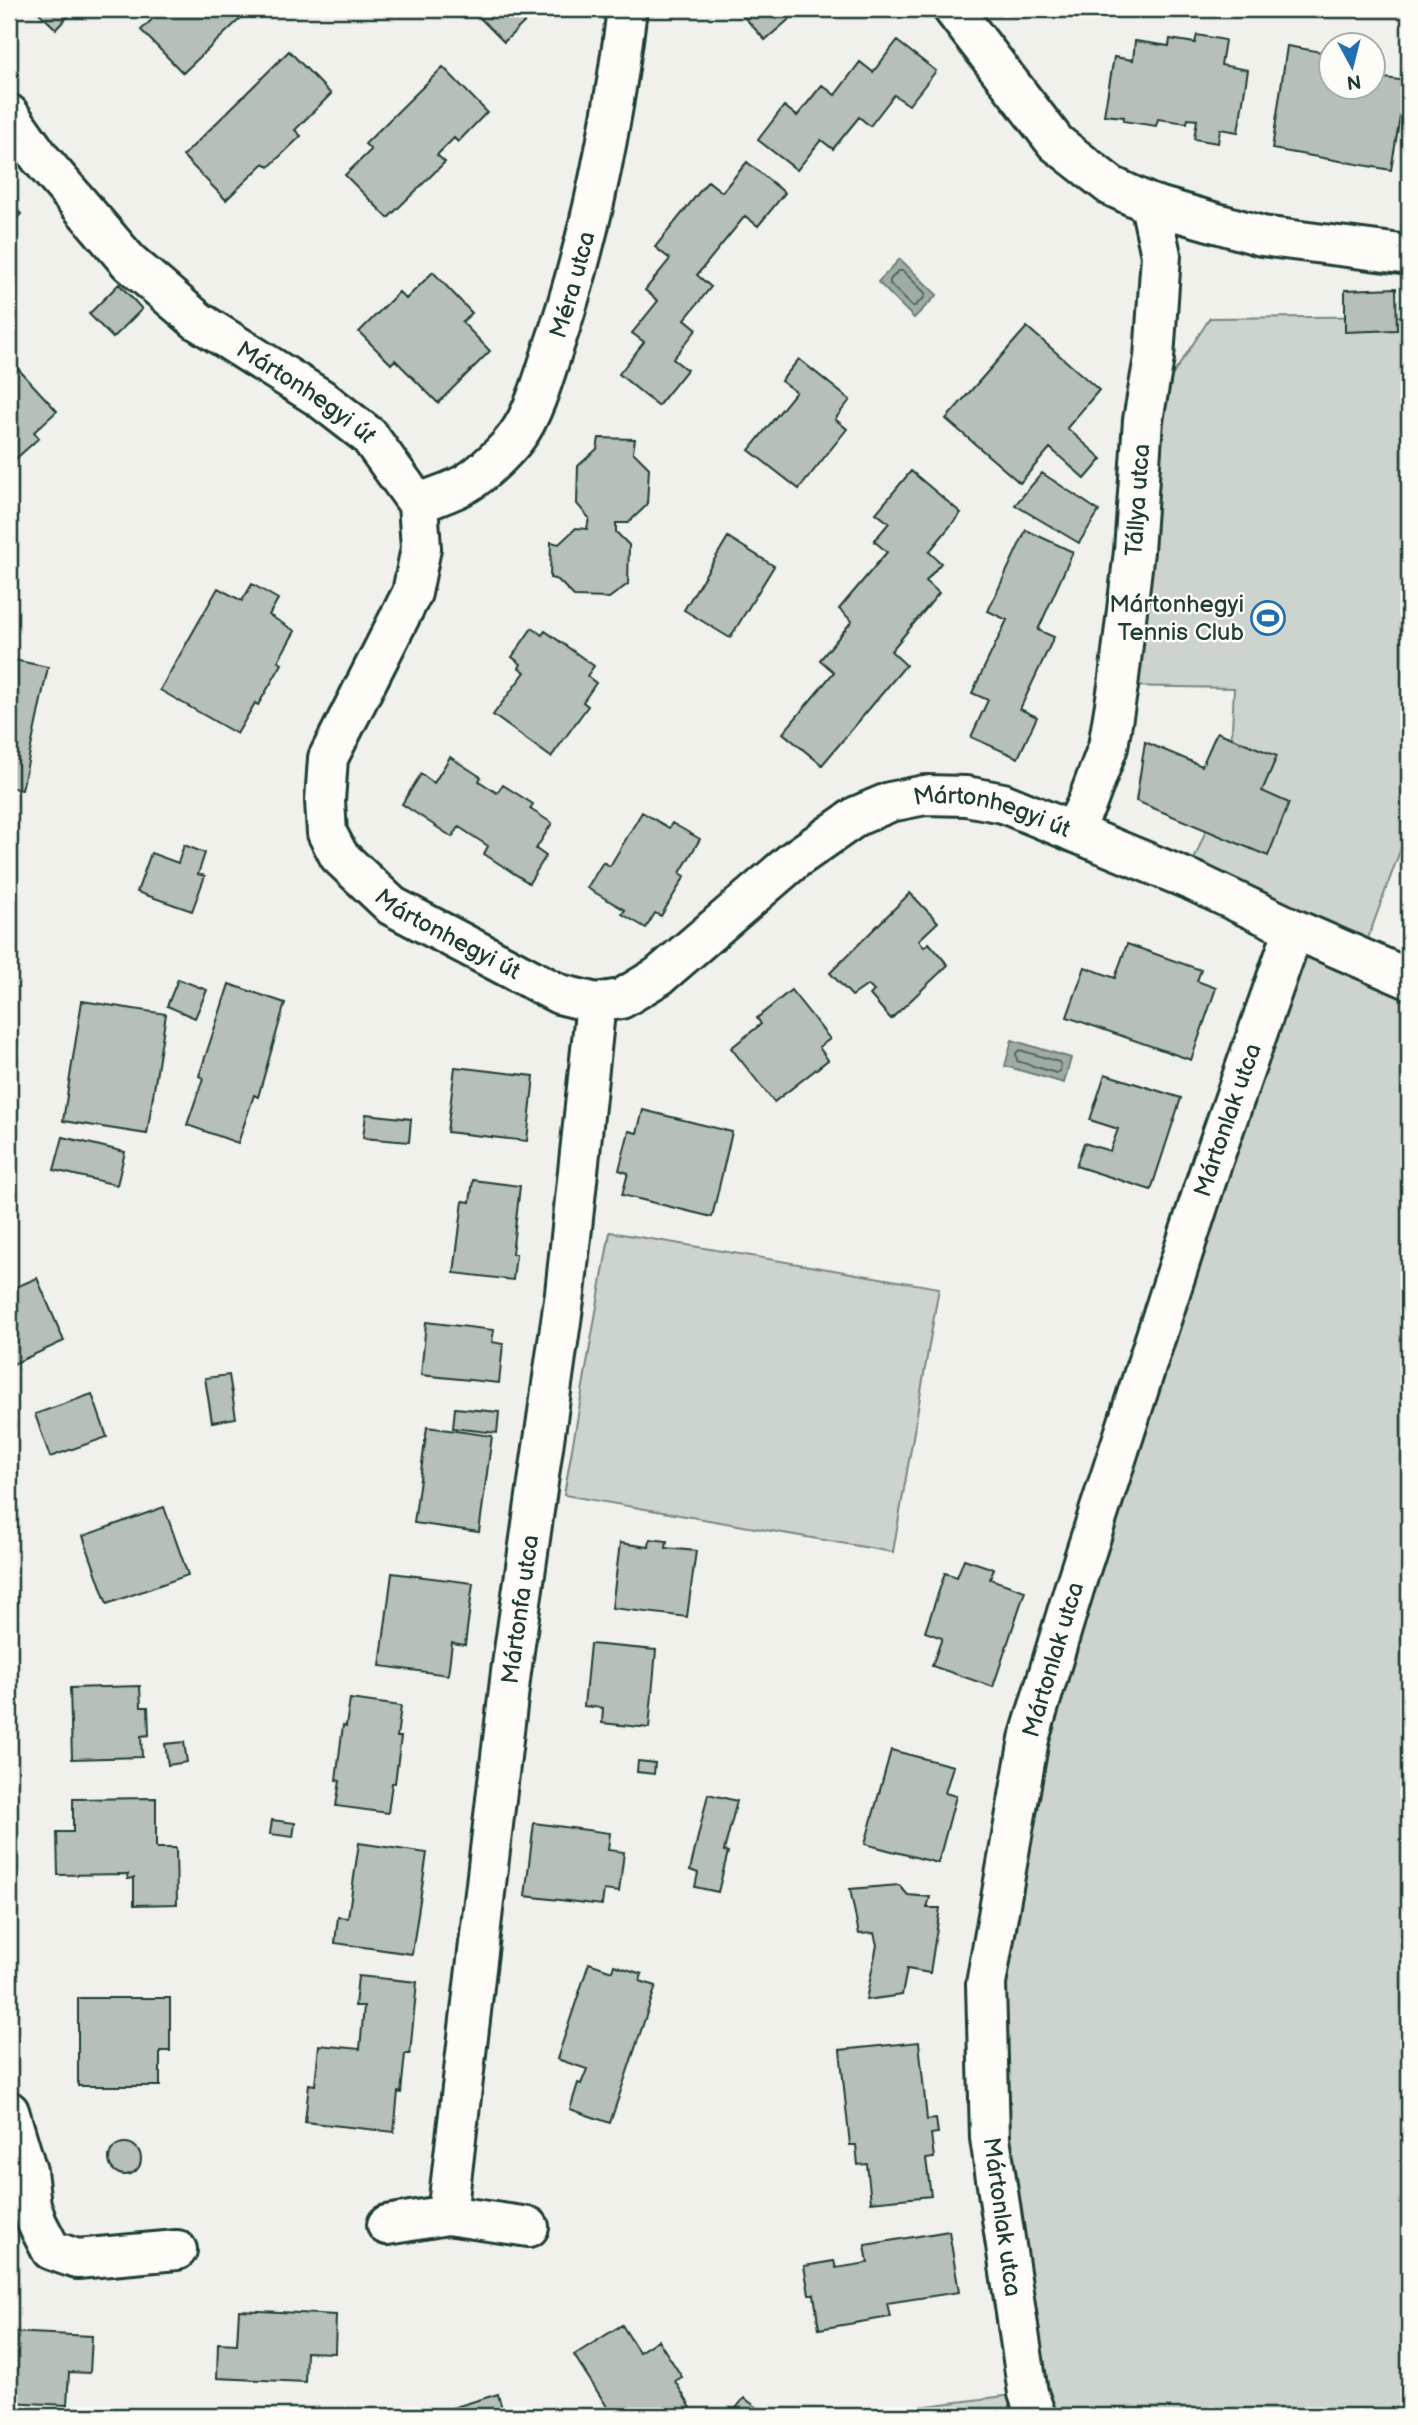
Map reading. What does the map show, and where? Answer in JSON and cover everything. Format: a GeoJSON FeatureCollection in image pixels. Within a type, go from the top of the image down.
{"type":"FeatureCollection","features":[{"type":"Feature","properties":{"kind":"street","name":"Méra utca"},"geometry":{"type":"LineString","coordinates":[[418,504],[467,483],[485,469],[518,435],[531,408],[570,300],[594,203],[617,88],[627,9]]}},
{"type":"Feature","properties":{"kind":"street"},"geometry":{"type":"LineString","coordinates":[[953,9],[1056,143],[1111,186],[1150,204],[1262,236],[1409,255]]}},
{"type":"Feature","properties":{"kind":"street","name":"Mártonhegyi út"},"geometry":{"type":"LineString","coordinates":[[9,114],[40,158],[129,262],[198,321],[320,398],[369,436],[418,504],[421,548],[412,593],[328,758],[325,801],[327,833],[339,856],[392,906],[559,994],[596,1003],[621,999],[659,976],[794,860],[857,816],[890,802],[925,795],[966,796],[1003,803],[1195,882],[1409,979]]}},
{"type":"Feature","properties":{"kind":"street","name":"Tállya utca"},"geometry":{"type":"LineString","coordinates":[[1073,832],[1108,747],[1118,686],[1134,551],[1143,420],[1156,332],[1161,255],[1150,204]]}},
{"type":"Feature","properties":{"kind":"street","name":"Mártonlak utca"},"geometry":{"type":"LineString","coordinates":[[1035,2416],[1028,2393],[990,2138],[986,1984],[1021,1779],[1029,1739],[1078,1576],[1212,1163],[1294,929]]}},
{"type":"Feature","properties":{"kind":"street","name":"Mártonfa utca"},"geometry":{"type":"LineString","coordinates":[[447,2215],[511,1672],[565,1293],[596,1003]]}},
{"type":"Feature","properties":{"kind":"street"},"geometry":{"type":"LineString","coordinates":[[9,2111],[27,2171],[31,2205],[23,2224],[51,2249],[77,2259],[177,2250]]}},
{"type":"Feature","properties":{"kind":"street"},"geometry":{"type":"LineString","coordinates":[[387,2225],[447,2215],[529,2227]]}},
{"type":"Feature","properties":{"kind":"shaded area","name":"Mártonhegyi Tennis Club"},"geometry":{"type":"Polygon","coordinates":[[[1409,316],[1409,826],[1367,941],[1192,865],[1230,770],[1234,688],[1118,686],[1143,420],[1210,318],[1409,316]]]}},
{"type":"Feature","properties":{"kind":"shaded area"},"geometry":{"type":"Polygon","coordinates":[[[1294,929],[1409,979],[1409,2416],[849,2416],[1028,2393],[990,2138],[1029,1739],[1294,929]]]}},
{"type":"Feature","properties":{"kind":"shaded area"},"geometry":{"type":"Polygon","coordinates":[[[610,1232],[939,1288],[893,1552],[564,1495],[610,1232]]]}},
{"type":"Feature","properties":{"kind":"water"},"geometry":{"type":"Polygon","coordinates":[[[900,259],[937,295],[914,318],[878,282],[900,259]]]}},
{"type":"Feature","properties":{"kind":"water"},"geometry":{"type":"Polygon","coordinates":[[[1012,1040],[1071,1058],[1064,1083],[1005,1066],[1012,1040]]]}},
{"type":"Feature","properties":{"kind":"building"},"geometry":{"type":"Polygon","coordinates":[[[35,9],[75,9],[56,29],[35,9]]]}},
{"type":"Feature","properties":{"kind":"building"},"geometry":{"type":"Polygon","coordinates":[[[163,9],[234,9],[242,17],[183,73],[141,30],[163,9]]]}},
{"type":"Feature","properties":{"kind":"building"},"geometry":{"type":"Polygon","coordinates":[[[471,9],[538,9],[504,42],[471,9]]]}},
{"type":"Feature","properties":{"kind":"building"},"geometry":{"type":"Polygon","coordinates":[[[737,9],[801,9],[765,40],[737,9]]]}},
{"type":"Feature","properties":{"kind":"building"},"geometry":{"type":"Polygon","coordinates":[[[1197,35],[1225,40],[1221,65],[1248,70],[1238,132],[1220,129],[1218,143],[1194,139],[1197,120],[1188,119],[1187,123],[1158,119],[1156,126],[1123,121],[1124,117],[1104,115],[1114,57],[1133,60],[1135,41],[1169,46],[1170,39],[1195,43],[1197,35]]]}},
{"type":"Feature","properties":{"kind":"building"},"geometry":{"type":"Polygon","coordinates":[[[897,41],[936,71],[909,105],[894,95],[870,126],[859,117],[833,149],[821,140],[797,170],[758,140],[784,106],[797,116],[822,85],[835,95],[860,62],[873,72],[897,41]]]}},
{"type":"Feature","properties":{"kind":"building"},"geometry":{"type":"Polygon","coordinates":[[[1287,46],[1316,51],[1316,102],[1386,102],[1386,78],[1406,81],[1391,170],[1272,149],[1287,46]]]}},
{"type":"Feature","properties":{"kind":"building"},"geometry":{"type":"Polygon","coordinates":[[[289,51],[331,94],[295,130],[301,136],[269,167],[264,163],[226,200],[183,156],[289,51]]]}},
{"type":"Feature","properties":{"kind":"building"},"geometry":{"type":"Polygon","coordinates":[[[443,67],[487,112],[458,142],[454,138],[437,155],[445,162],[388,218],[345,175],[371,150],[365,144],[443,67]]]}},
{"type":"Feature","properties":{"kind":"building"},"geometry":{"type":"Polygon","coordinates":[[[747,162],[785,193],[758,226],[745,216],[697,275],[711,287],[685,319],[697,329],[673,359],[687,370],[658,406],[619,374],[644,342],[632,333],[658,301],[645,290],[670,259],[655,247],[708,181],[722,192],[747,162]]]}},
{"type":"Feature","properties":{"kind":"building"},"geometry":{"type":"Polygon","coordinates":[[[9,201],[21,214],[9,226],[9,201]]]}},
{"type":"Feature","properties":{"kind":"building"},"geometry":{"type":"Polygon","coordinates":[[[433,272],[472,313],[462,322],[490,351],[438,403],[395,360],[391,364],[359,332],[399,292],[406,299],[433,272]]]}},
{"type":"Feature","properties":{"kind":"building"},"geometry":{"type":"Polygon","coordinates":[[[119,284],[142,309],[113,338],[89,314],[119,284]]]}},
{"type":"Feature","properties":{"kind":"building"},"geometry":{"type":"Polygon","coordinates":[[[1396,288],[1397,330],[1345,332],[1345,290],[1396,288]]]}},
{"type":"Feature","properties":{"kind":"building"},"geometry":{"type":"Polygon","coordinates":[[[1027,327],[1099,390],[1067,428],[1102,459],[1085,479],[1050,448],[1020,483],[946,419],[1027,327]]]}},
{"type":"Feature","properties":{"kind":"building"},"geometry":{"type":"Polygon","coordinates":[[[9,359],[57,411],[34,432],[39,438],[11,463],[9,461],[9,359]]]}},
{"type":"Feature","properties":{"kind":"building"},"geometry":{"type":"Polygon","coordinates":[[[799,359],[850,400],[835,419],[847,429],[799,489],[749,450],[796,392],[781,381],[799,359]]]}},
{"type":"Feature","properties":{"kind":"building"},"geometry":{"type":"Polygon","coordinates":[[[599,438],[635,439],[633,452],[649,468],[647,505],[628,523],[616,523],[616,532],[629,545],[628,584],[609,598],[575,597],[558,580],[550,578],[551,542],[559,544],[576,528],[587,529],[589,518],[577,504],[578,466],[597,449],[599,438]]]}},
{"type":"Feature","properties":{"kind":"building"},"geometry":{"type":"Polygon","coordinates":[[[911,471],[961,513],[929,552],[941,563],[926,581],[939,593],[891,651],[906,665],[822,765],[783,733],[834,672],[820,660],[852,621],[839,609],[887,552],[874,541],[889,523],[876,513],[911,471]]]}},
{"type":"Feature","properties":{"kind":"building"},"geometry":{"type":"Polygon","coordinates":[[[1042,473],[1099,511],[1079,543],[1015,505],[1042,473]]]}},
{"type":"Feature","properties":{"kind":"building"},"geometry":{"type":"Polygon","coordinates":[[[1026,530],[1073,552],[1038,630],[1054,637],[1020,709],[1037,717],[1018,758],[971,737],[988,700],[972,693],[1007,620],[988,611],[1026,530]]]}},
{"type":"Feature","properties":{"kind":"building"},"geometry":{"type":"Polygon","coordinates":[[[728,537],[774,566],[730,638],[684,610],[728,537]]]}},
{"type":"Feature","properties":{"kind":"building"},"geometry":{"type":"Polygon","coordinates":[[[252,584],[278,599],[269,615],[295,631],[278,661],[282,664],[237,734],[160,690],[218,588],[242,601],[252,584]]]}},
{"type":"Feature","properties":{"kind":"building"},"geometry":{"type":"Polygon","coordinates":[[[532,628],[542,635],[545,631],[594,666],[587,676],[596,683],[583,702],[588,706],[551,757],[493,715],[525,672],[519,668],[521,664],[512,657],[532,628]]]}},
{"type":"Feature","properties":{"kind":"building"},"geometry":{"type":"Polygon","coordinates":[[[9,659],[48,667],[22,790],[9,787],[9,659]]]}},
{"type":"Feature","properties":{"kind":"building"},"geometry":{"type":"Polygon","coordinates":[[[1217,732],[1277,756],[1262,791],[1289,803],[1268,856],[1136,801],[1145,742],[1202,766],[1217,732]]]}},
{"type":"Feature","properties":{"kind":"building"},"geometry":{"type":"Polygon","coordinates":[[[450,757],[481,777],[479,781],[497,793],[503,785],[533,804],[530,809],[552,823],[536,849],[546,856],[529,883],[484,854],[488,846],[459,827],[452,837],[402,804],[421,774],[434,783],[450,757]]]}},
{"type":"Feature","properties":{"kind":"building"},"geometry":{"type":"Polygon","coordinates":[[[642,812],[669,828],[672,823],[700,839],[680,873],[685,876],[661,916],[655,913],[646,928],[622,914],[625,910],[587,888],[603,862],[610,866],[642,812]]]}},
{"type":"Feature","properties":{"kind":"building"},"geometry":{"type":"Polygon","coordinates":[[[184,845],[205,853],[198,874],[205,876],[192,911],[137,892],[151,853],[178,863],[184,845]]]}},
{"type":"Feature","properties":{"kind":"building"},"geometry":{"type":"Polygon","coordinates":[[[910,893],[938,922],[919,940],[924,947],[929,943],[948,965],[891,1019],[870,995],[874,991],[868,985],[852,996],[830,973],[910,893]]]}},
{"type":"Feature","properties":{"kind":"building"},"geometry":{"type":"Polygon","coordinates":[[[1127,944],[1201,970],[1197,981],[1216,988],[1191,1060],[1067,1017],[1085,967],[1115,978],[1127,944]]]}},
{"type":"Feature","properties":{"kind":"building"},"geometry":{"type":"Polygon","coordinates":[[[178,979],[207,990],[195,1018],[167,1006],[178,979]]]}},
{"type":"Feature","properties":{"kind":"building"},"geometry":{"type":"Polygon","coordinates":[[[229,984],[285,1003],[258,1097],[254,1095],[238,1143],[187,1125],[203,1078],[199,1076],[229,984]]]}},
{"type":"Feature","properties":{"kind":"building"},"geometry":{"type":"Polygon","coordinates":[[[791,990],[830,1039],[819,1047],[828,1060],[774,1102],[731,1048],[761,1024],[757,1018],[791,990]]]}},
{"type":"Feature","properties":{"kind":"building"},"geometry":{"type":"Polygon","coordinates":[[[82,1001],[166,1014],[147,1134],[63,1121],[82,1001]]]}},
{"type":"Feature","properties":{"kind":"building"},"geometry":{"type":"Polygon","coordinates":[[[455,1067],[534,1076],[527,1141],[447,1132],[455,1067]]]}},
{"type":"Feature","properties":{"kind":"building"},"geometry":{"type":"Polygon","coordinates":[[[1105,1074],[1181,1098],[1151,1190],[1076,1166],[1084,1143],[1110,1151],[1118,1129],[1090,1120],[1105,1074]]]}},
{"type":"Feature","properties":{"kind":"building"},"geometry":{"type":"Polygon","coordinates":[[[643,1110],[732,1132],[712,1217],[622,1195],[628,1173],[619,1170],[629,1131],[637,1133],[643,1110]]]}},
{"type":"Feature","properties":{"kind":"building"},"geometry":{"type":"Polygon","coordinates":[[[366,1114],[411,1119],[409,1142],[363,1138],[366,1114]]]}},
{"type":"Feature","properties":{"kind":"building"},"geometry":{"type":"Polygon","coordinates":[[[63,1137],[125,1152],[117,1185],[54,1170],[63,1137]]]}},
{"type":"Feature","properties":{"kind":"building"},"geometry":{"type":"Polygon","coordinates":[[[473,1180],[520,1186],[512,1254],[516,1254],[513,1280],[454,1273],[463,1201],[470,1202],[473,1180]]]}},
{"type":"Feature","properties":{"kind":"building"},"geometry":{"type":"Polygon","coordinates":[[[37,1278],[64,1341],[9,1366],[9,1290],[37,1278]]]}},
{"type":"Feature","properties":{"kind":"building"},"geometry":{"type":"Polygon","coordinates":[[[426,1322],[494,1330],[492,1342],[503,1344],[499,1383],[421,1375],[426,1322]]]}},
{"type":"Feature","properties":{"kind":"building"},"geometry":{"type":"Polygon","coordinates":[[[229,1375],[236,1418],[212,1422],[205,1378],[229,1375]]]}},
{"type":"Feature","properties":{"kind":"building"},"geometry":{"type":"Polygon","coordinates":[[[92,1394],[107,1437],[50,1457],[35,1414],[92,1394]]]}},
{"type":"Feature","properties":{"kind":"building"},"geometry":{"type":"Polygon","coordinates":[[[455,1408],[499,1412],[497,1433],[453,1428],[455,1408]]]}},
{"type":"Feature","properties":{"kind":"building"},"geometry":{"type":"Polygon","coordinates":[[[427,1427],[492,1436],[479,1532],[414,1523],[427,1427]]]}},
{"type":"Feature","properties":{"kind":"building"},"geometry":{"type":"Polygon","coordinates":[[[164,1507],[188,1575],[107,1604],[83,1536],[164,1507]]]}},
{"type":"Feature","properties":{"kind":"building"},"geometry":{"type":"Polygon","coordinates":[[[650,1539],[667,1541],[666,1548],[696,1551],[687,1617],[612,1608],[620,1543],[649,1547],[650,1539]]]}},
{"type":"Feature","properties":{"kind":"building"},"geometry":{"type":"Polygon","coordinates":[[[964,1559],[994,1569],[990,1579],[1025,1591],[993,1687],[932,1666],[942,1638],[925,1632],[945,1573],[957,1577],[964,1559]]]}},
{"type":"Feature","properties":{"kind":"building"},"geometry":{"type":"Polygon","coordinates":[[[392,1573],[473,1583],[465,1645],[452,1643],[448,1675],[380,1666],[392,1573]]]}},
{"type":"Feature","properties":{"kind":"building"},"geometry":{"type":"Polygon","coordinates":[[[590,1644],[656,1650],[649,1728],[602,1723],[603,1708],[584,1706],[590,1644]]]}},
{"type":"Feature","properties":{"kind":"building"},"geometry":{"type":"Polygon","coordinates":[[[140,1686],[141,1707],[148,1707],[149,1735],[141,1736],[142,1757],[72,1759],[70,1688],[140,1686]]]}},
{"type":"Feature","properties":{"kind":"building"},"geometry":{"type":"Polygon","coordinates":[[[350,1699],[401,1706],[397,1737],[401,1737],[388,1813],[336,1806],[340,1781],[336,1780],[343,1725],[346,1726],[350,1699]]]}},
{"type":"Feature","properties":{"kind":"building"},"geometry":{"type":"Polygon","coordinates":[[[184,1742],[187,1762],[168,1765],[165,1744],[184,1742]]]}},
{"type":"Feature","properties":{"kind":"building"},"geometry":{"type":"Polygon","coordinates":[[[891,1750],[953,1766],[945,1793],[956,1796],[938,1863],[865,1844],[891,1750]]]}},
{"type":"Feature","properties":{"kind":"building"},"geometry":{"type":"Polygon","coordinates":[[[638,1761],[655,1763],[654,1774],[637,1772],[638,1761]]]}},
{"type":"Feature","properties":{"kind":"building"},"geometry":{"type":"Polygon","coordinates":[[[708,1794],[737,1801],[724,1851],[728,1852],[718,1892],[695,1887],[698,1873],[690,1870],[708,1794]]]}},
{"type":"Feature","properties":{"kind":"building"},"geometry":{"type":"Polygon","coordinates":[[[156,1798],[156,1848],[176,1848],[177,1904],[134,1905],[134,1878],[128,1879],[128,1874],[58,1875],[57,1832],[73,1832],[73,1799],[156,1798]]]}},
{"type":"Feature","properties":{"kind":"building"},"geometry":{"type":"Polygon","coordinates":[[[272,1820],[295,1823],[293,1837],[270,1834],[272,1820]]]}},
{"type":"Feature","properties":{"kind":"building"},"geometry":{"type":"Polygon","coordinates":[[[534,1823],[610,1833],[608,1850],[624,1852],[619,1892],[604,1890],[602,1905],[525,1896],[534,1823]]]}},
{"type":"Feature","properties":{"kind":"building"},"geometry":{"type":"Polygon","coordinates":[[[359,1843],[427,1853],[412,1954],[335,1943],[338,1917],[348,1918],[359,1843]]]}},
{"type":"Feature","properties":{"kind":"building"},"geometry":{"type":"Polygon","coordinates":[[[899,1885],[908,1895],[930,1897],[927,1908],[940,1908],[930,1973],[907,1969],[902,1995],[866,2000],[877,1945],[874,1933],[859,1934],[850,1889],[899,1885]]]}},
{"type":"Feature","properties":{"kind":"building"},"geometry":{"type":"Polygon","coordinates":[[[589,1963],[612,1971],[614,1965],[642,1974],[640,1981],[656,1986],[610,2123],[570,2109],[578,2083],[581,2084],[587,2069],[557,2059],[589,1963]]]}},
{"type":"Feature","properties":{"kind":"building"},"geometry":{"type":"Polygon","coordinates":[[[358,1976],[417,1982],[410,2054],[405,2054],[394,2132],[305,2122],[309,2084],[315,2085],[319,2045],[360,2049],[364,2006],[355,2006],[358,1976]]]}},
{"type":"Feature","properties":{"kind":"building"},"geometry":{"type":"Polygon","coordinates":[[[78,1998],[170,1998],[170,2051],[160,2051],[160,2086],[78,2086],[78,1998]]]}},
{"type":"Feature","properties":{"kind":"building"},"geometry":{"type":"Polygon","coordinates":[[[919,2042],[927,2120],[936,2119],[938,2133],[931,2134],[934,2158],[926,2159],[931,2196],[871,2202],[867,2164],[858,2165],[856,2145],[850,2145],[840,2050],[919,2042]]]}},
{"type":"Feature","properties":{"kind":"building"},"geometry":{"type":"Polygon","coordinates":[[[125,2143],[137,2147],[141,2159],[137,2171],[125,2175],[113,2171],[109,2159],[113,2147],[125,2143]]]}},
{"type":"Feature","properties":{"kind":"building"},"geometry":{"type":"Polygon","coordinates":[[[949,2231],[959,2292],[887,2303],[890,2317],[819,2329],[814,2294],[809,2294],[804,2266],[834,2261],[836,2268],[868,2263],[865,2245],[949,2231]]]}},
{"type":"Feature","properties":{"kind":"building"},"geometry":{"type":"Polygon","coordinates":[[[239,2310],[336,2315],[335,2353],[306,2352],[305,2382],[217,2378],[218,2343],[237,2344],[239,2310]]]}},
{"type":"Feature","properties":{"kind":"building"},"geometry":{"type":"Polygon","coordinates":[[[622,2325],[639,2352],[658,2340],[682,2377],[675,2381],[691,2408],[677,2416],[613,2416],[574,2355],[622,2325]]]}},
{"type":"Feature","properties":{"kind":"building"},"geometry":{"type":"Polygon","coordinates":[[[9,2332],[92,2336],[90,2373],[69,2372],[67,2405],[9,2402],[9,2332]]]}},
{"type":"Feature","properties":{"kind":"building"},"geometry":{"type":"Polygon","coordinates":[[[498,2394],[504,2416],[440,2416],[439,2412],[498,2394]]]}},
{"type":"Feature","properties":{"kind":"building"},"geometry":{"type":"Polygon","coordinates":[[[744,2398],[769,2416],[730,2416],[744,2398]]]}},
{"type":"Feature","properties":{"kind":"place","name":"Mártonhegyi Tennis Club"},"geometry":{"type":"Point","coordinates":[1268,618]}}]}
